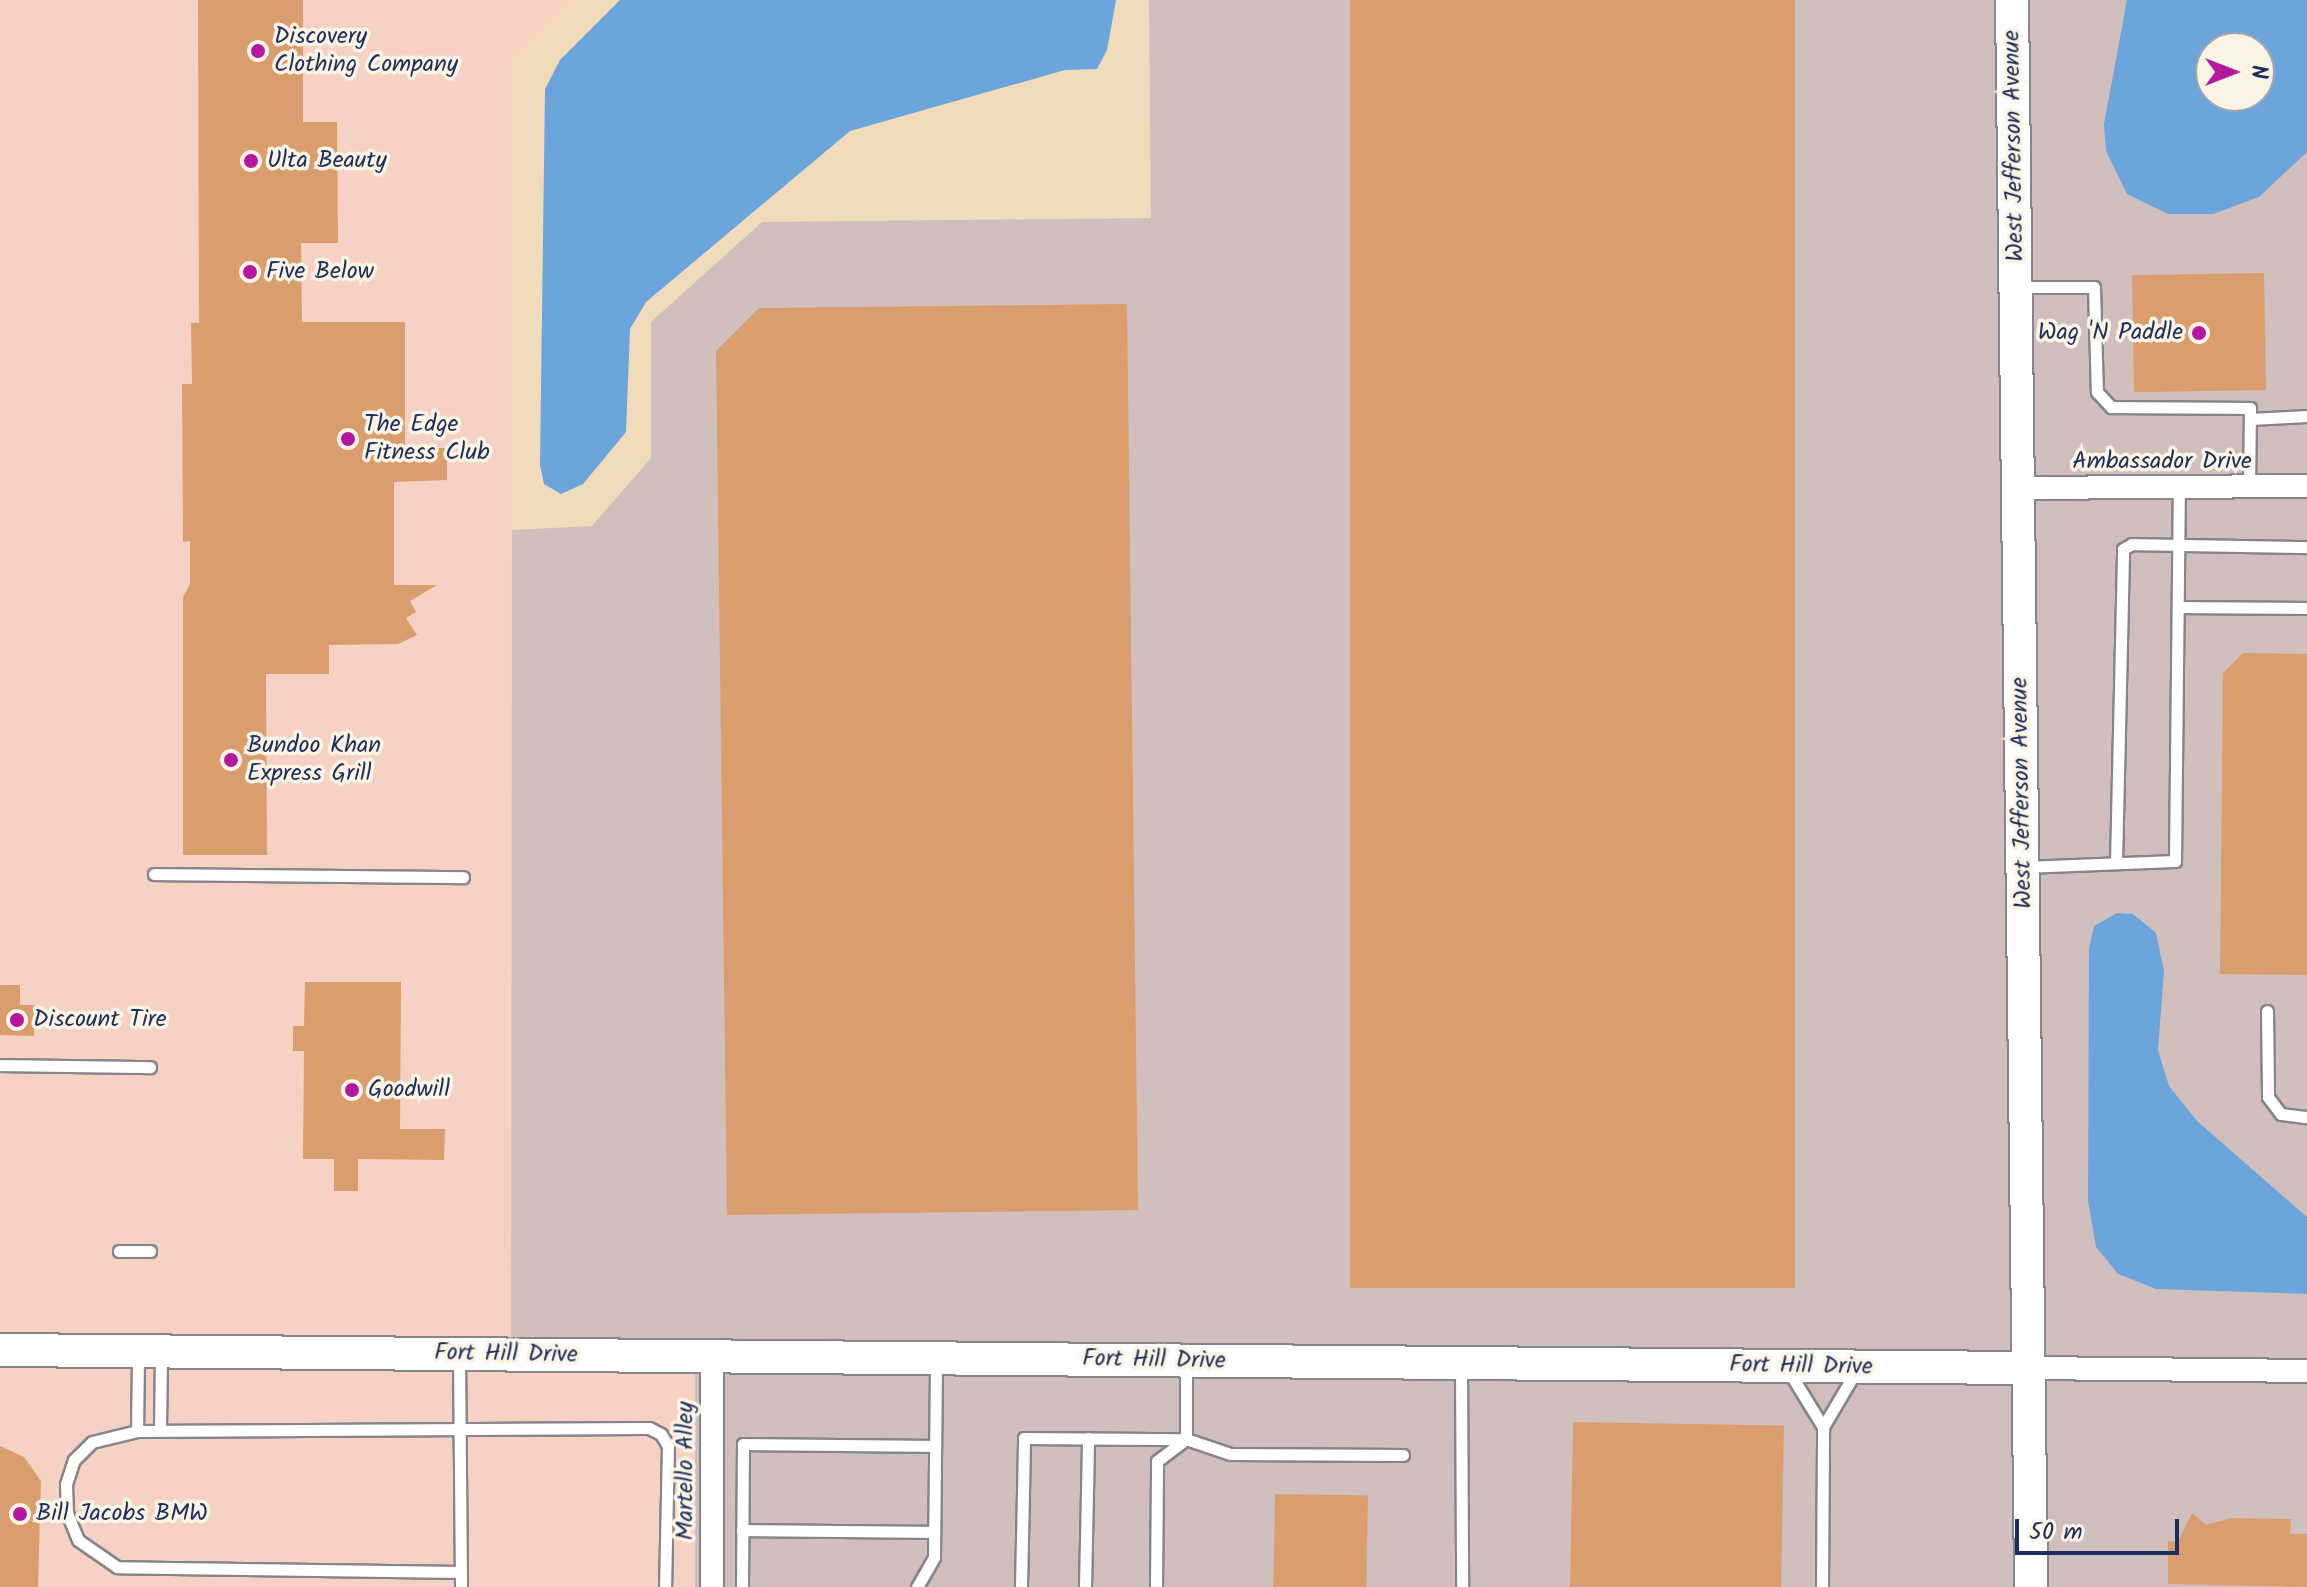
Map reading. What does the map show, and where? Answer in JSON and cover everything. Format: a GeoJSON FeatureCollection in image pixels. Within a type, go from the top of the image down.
{"type":"FeatureCollection","features":[{"type":"Feature","properties":{"kind":"street","name":"West Jefferson Avenue"},"geometry":{"type":"LineString","coordinates":[[2012,0],[2031,1587]]}},
{"type":"Feature","properties":{"kind":"street","name":"Ambassador Drive"},"geometry":{"type":"LineString","coordinates":[[2018,488],[2307,486]]}},
{"type":"Feature","properties":{"kind":"street","name":"Fort Hill Drive"},"geometry":{"type":"LineString","coordinates":[[0,1350],[2307,1371]]}},
{"type":"Feature","properties":{"kind":"street","name":"Martello Alley"},"geometry":{"type":"LineString","coordinates":[[712,1355],[712,1587]]}},
{"type":"Feature","properties":{"kind":"lane"},"geometry":{"type":"LineString","coordinates":[[2016,287],[2094,287],[2097,392],[2111,407],[2250,408],[2249,488]]}},
{"type":"Feature","properties":{"kind":"lane"},"geometry":{"type":"LineString","coordinates":[[2250,419],[2307,416]]}},
{"type":"Feature","properties":{"kind":"lane"},"geometry":{"type":"LineString","coordinates":[[2023,867],[2175,861],[2179,488]]}},
{"type":"Feature","properties":{"kind":"lane"},"geometry":{"type":"LineString","coordinates":[[2116,863],[2119,559],[2132,544],[2307,547]]}},
{"type":"Feature","properties":{"kind":"lane"},"geometry":{"type":"LineString","coordinates":[[2178,607],[2307,608]]}},
{"type":"Feature","properties":{"kind":"lane"},"geometry":{"type":"LineString","coordinates":[[154,874],[463,877]]}},
{"type":"Feature","properties":{"kind":"lane"},"geometry":{"type":"LineString","coordinates":[[2267,1011],[2268,1097],[2281,1114],[2307,1117]]}},
{"type":"Feature","properties":{"kind":"lane"},"geometry":{"type":"LineString","coordinates":[[0,1065],[150,1067]]}},
{"type":"Feature","properties":{"kind":"lane"},"geometry":{"type":"LineString","coordinates":[[119,1251],[150,1251]]}},
{"type":"Feature","properties":{"kind":"lane"},"geometry":{"type":"LineString","coordinates":[[150,1350],[160,1429]]}},
{"type":"Feature","properties":{"kind":"lane"},"geometry":{"type":"LineString","coordinates":[[137,1431],[150,1350]]}},
{"type":"Feature","properties":{"kind":"lane"},"geometry":{"type":"LineString","coordinates":[[459,1353],[461,1587]]}},
{"type":"Feature","properties":{"kind":"lane"},"geometry":{"type":"LineString","coordinates":[[917,1587],[934,1557],[936,1358]]}},
{"type":"Feature","properties":{"kind":"lane"},"geometry":{"type":"LineString","coordinates":[[1186,1360],[1186,1439]]}},
{"type":"Feature","properties":{"kind":"lane"},"geometry":{"type":"LineString","coordinates":[[1461,1363],[1462,1587]]}},
{"type":"Feature","properties":{"kind":"lane"},"geometry":{"type":"LineString","coordinates":[[1785,1366],[1823,1427]]}},
{"type":"Feature","properties":{"kind":"lane"},"geometry":{"type":"LineString","coordinates":[[1822,1587],[1823,1427],[1858,1367]]}},
{"type":"Feature","properties":{"kind":"lane"},"geometry":{"type":"LineString","coordinates":[[461,1572],[117,1567],[93,1555],[78,1540],[67,1513],[66,1484],[74,1460],[92,1442],[137,1431],[649,1428],[661,1434],[668,1446],[665,1587]]}},
{"type":"Feature","properties":{"kind":"lane"},"geometry":{"type":"LineString","coordinates":[[1021,1587],[1024,1438],[1186,1439],[1230,1454],[1403,1455]]}},
{"type":"Feature","properties":{"kind":"lane"},"geometry":{"type":"LineString","coordinates":[[1085,1587],[1088,1438]]}},
{"type":"Feature","properties":{"kind":"lane"},"geometry":{"type":"LineString","coordinates":[[1156,1587],[1157,1461],[1186,1439]]}},
{"type":"Feature","properties":{"kind":"lane"},"geometry":{"type":"LineString","coordinates":[[742,1587],[743,1444],[935,1446]]}},
{"type":"Feature","properties":{"kind":"lane"},"geometry":{"type":"LineString","coordinates":[[742,1530],[934,1532]]}},
{"type":"Feature","properties":{"kind":"shaded area"},"geometry":{"type":"Polygon","coordinates":[[[0,0],[572,0],[512,60],[511,1347],[695,1349],[695,1587],[0,1587],[0,0]]]}},
{"type":"Feature","properties":{"kind":"shaded area"},"geometry":{"type":"Polygon","coordinates":[[[1149,0],[2307,0],[2307,1587],[695,1587],[695,1349],[511,1348],[512,530],[592,526],[651,458],[651,322],[762,222],[1151,218],[1149,0]]]}},
{"type":"Feature","properties":{"kind":"water"},"geometry":{"type":"Polygon","coordinates":[[[620,0],[1116,0],[1107,50],[1097,69],[1065,70],[850,131],[646,302],[630,329],[626,432],[583,484],[561,494],[544,484],[540,465],[545,89],[560,60],[620,0]]]}},
{"type":"Feature","properties":{"kind":"water"},"geometry":{"type":"Polygon","coordinates":[[[2127,0],[2307,0],[2307,152],[2259,197],[2213,214],[2168,214],[2127,194],[2106,151],[2104,124],[2127,0]]]}},
{"type":"Feature","properties":{"kind":"water"},"geometry":{"type":"Polygon","coordinates":[[[2117,913],[2133,914],[2156,933],[2164,971],[2158,1050],[2169,1086],[2197,1121],[2307,1217],[2307,1294],[2156,1289],[2118,1274],[2096,1247],[2088,1201],[2089,949],[2094,926],[2117,913]]]}},
{"type":"Feature","properties":{"kind":"building"},"geometry":{"type":"Polygon","coordinates":[[[198,0],[303,0],[303,122],[337,122],[338,243],[301,243],[302,322],[405,322],[405,448],[447,448],[447,480],[394,482],[394,585],[437,585],[410,601],[416,612],[406,618],[417,635],[398,644],[329,645],[329,674],[266,674],[267,855],[183,855],[183,597],[190,584],[190,541],[183,542],[182,384],[192,384],[191,323],[199,323],[198,0]]]}},
{"type":"Feature","properties":{"kind":"building"},"geometry":{"type":"Polygon","coordinates":[[[1350,0],[1795,0],[1795,1288],[1350,1288],[1350,0]]]}},
{"type":"Feature","properties":{"kind":"building","name":"Wag 'N Paddle"},"geometry":{"type":"Polygon","coordinates":[[[2264,273],[2266,390],[2134,392],[2132,275],[2264,273]]]}},
{"type":"Feature","properties":{"kind":"building"},"geometry":{"type":"Polygon","coordinates":[[[1127,304],[1138,1210],[727,1215],[716,351],[759,308],[1127,304]]]}},
{"type":"Feature","properties":{"kind":"building"},"geometry":{"type":"Polygon","coordinates":[[[2243,653],[2307,654],[2307,975],[2220,974],[2223,673],[2243,653]]]}},
{"type":"Feature","properties":{"kind":"building","name":"Goodwill"},"geometry":{"type":"Polygon","coordinates":[[[305,982],[401,982],[400,1129],[445,1129],[444,1160],[358,1159],[358,1191],[334,1191],[334,1159],[303,1159],[304,1051],[293,1051],[293,1026],[304,1026],[305,982]]]}},
{"type":"Feature","properties":{"kind":"building","name":"Discount Tire"},"geometry":{"type":"Polygon","coordinates":[[[0,985],[20,985],[20,1005],[35,1005],[34,1036],[0,1035],[0,985]]]}},
{"type":"Feature","properties":{"kind":"building"},"geometry":{"type":"Polygon","coordinates":[[[1573,1422],[1784,1426],[1781,1587],[1570,1587],[1573,1422]]]}},
{"type":"Feature","properties":{"kind":"building","name":"Bill Jacobs BMW"},"geometry":{"type":"Polygon","coordinates":[[[0,1446],[24,1457],[41,1481],[38,1587],[0,1587],[0,1446]]]}},
{"type":"Feature","properties":{"kind":"building"},"geometry":{"type":"Polygon","coordinates":[[[1275,1494],[1368,1496],[1366,1587],[1273,1587],[1275,1494]]]}},
{"type":"Feature","properties":{"kind":"building"},"geometry":{"type":"Polygon","coordinates":[[[2192,1513],[2206,1525],[2232,1518],[2291,1519],[2290,1534],[2307,1534],[2307,1587],[2168,1584],[2168,1541],[2178,1542],[2192,1513]]]}},
{"type":"Feature","properties":{"kind":"place","name":"Discovery Clothing Company"},"geometry":{"type":"Point","coordinates":[258,51]}},
{"type":"Feature","properties":{"kind":"place","name":"Ulta Beauty"},"geometry":{"type":"Point","coordinates":[251,161]}},
{"type":"Feature","properties":{"kind":"place","name":"Five Below"},"geometry":{"type":"Point","coordinates":[250,272]}},
{"type":"Feature","properties":{"kind":"place","name":"Wag 'N Paddle"},"geometry":{"type":"Point","coordinates":[2199,333]}},
{"type":"Feature","properties":{"kind":"place","name":"The Edge Fitness Club"},"geometry":{"type":"Point","coordinates":[348,439]}},
{"type":"Feature","properties":{"kind":"place","name":"Bundoo Khan Express Grill"},"geometry":{"type":"Point","coordinates":[231,760]}},
{"type":"Feature","properties":{"kind":"place","name":"Discount Tire"},"geometry":{"type":"Point","coordinates":[17,1020]}},
{"type":"Feature","properties":{"kind":"place","name":"Goodwill"},"geometry":{"type":"Point","coordinates":[352,1090]}},
{"type":"Feature","properties":{"kind":"place","name":"Bill Jacobs BMW"},"geometry":{"type":"Point","coordinates":[20,1514]}}]}
